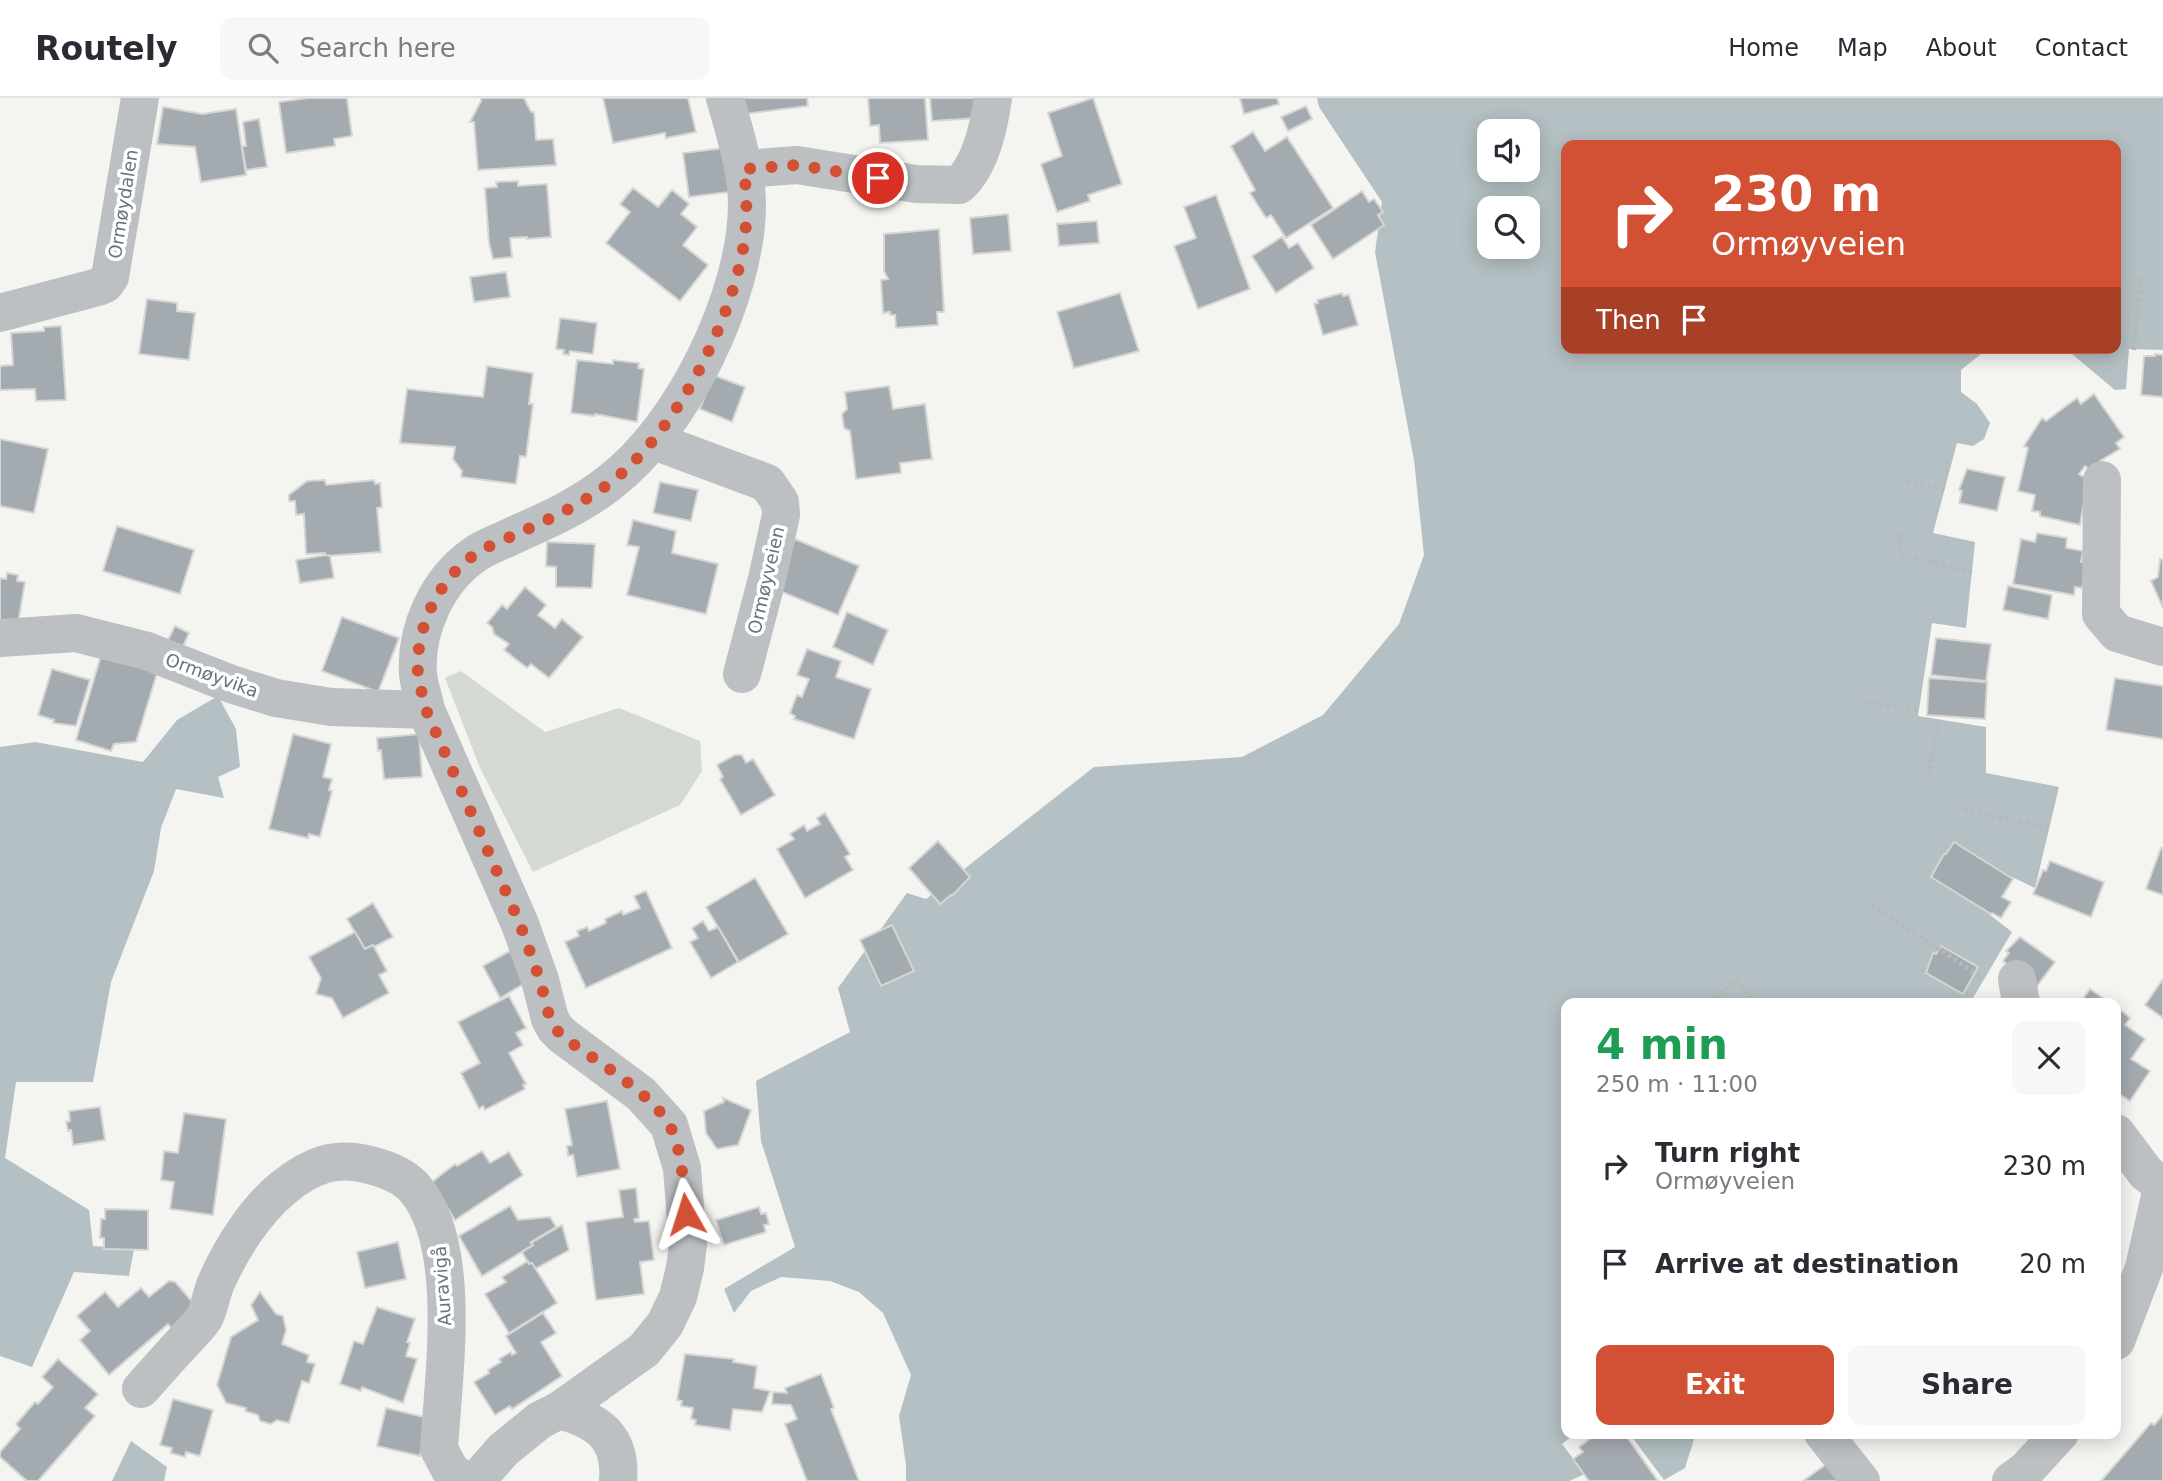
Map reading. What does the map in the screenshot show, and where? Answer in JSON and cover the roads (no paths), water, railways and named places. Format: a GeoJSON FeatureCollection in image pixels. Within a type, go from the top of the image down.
{"type":"FeatureCollection","features":[{"type":"Feature","properties":{"kind":"street","name":"Ormøydalen"},"geometry":{"type":"LineString","coordinates":[[0,313],[98,287],[105,284],[110,277],[140,98]]}},
{"type":"Feature","properties":{"kind":"street"},"geometry":{"type":"LineString","coordinates":[[476,1481],[520,1435],[644,1350],[665,1324],[678,1297],[688,1245],[682,1168],[669,1125],[641,1094],[555,1028],[520,924],[426,710],[418,677],[420,635],[430,610],[459,568],[475,554],[592,496],[654,441],[678,404],[707,352],[734,287],[746,230],[744,169],[725,98]]}},
{"type":"Feature","properties":{"kind":"street"},"geometry":{"type":"LineString","coordinates":[[744,169],[797,165],[916,184],[959,185],[970,172],[979,152],[988,127],[993,98]]}},
{"type":"Feature","properties":{"kind":"street","name":"Ormøyveien"},"geometry":{"type":"LineString","coordinates":[[654,441],[767,484],[780,502],[781,515],[767,579],[742,674]]}},
{"type":"Feature","properties":{"kind":"street"},"geometry":{"type":"LineString","coordinates":[[2102,480],[2101,614],[2117,633],[2163,647]]}},
{"type":"Feature","properties":{"kind":"street","name":"Ormøyvika"},"geometry":{"type":"LineString","coordinates":[[0,638],[76,633],[146,651],[231,684],[276,698],[331,707],[426,710]]}},
{"type":"Feature","properties":{"kind":"street"},"geometry":{"type":"LineString","coordinates":[[2121,1140],[2146,1172],[2163,1184],[2144,1268],[2121,1328]]}},
{"type":"Feature","properties":{"kind":"street","name":"Auravigå"},"geometry":{"type":"LineString","coordinates":[[141,1389],[205,1318],[216,1284],[228,1260],[260,1212],[282,1189],[311,1169],[333,1161],[346,1160],[376,1166],[393,1173],[416,1190],[432,1218],[442,1248],[446,1296],[439,1449],[450,1470],[464,1481]]}},
{"type":"Feature","properties":{"kind":"street"},"geometry":{"type":"LineString","coordinates":[[560,1410],[595,1422],[604,1432],[613,1446],[618,1462],[618,1481]]}},
{"type":"Feature","properties":{"kind":"street"},"geometry":{"type":"LineString","coordinates":[[1828,1439],[1861,1481]]}},
{"type":"Feature","properties":{"kind":"street"},"geometry":{"type":"LineString","coordinates":[[2025,1477],[2055,1439]]}}]}
